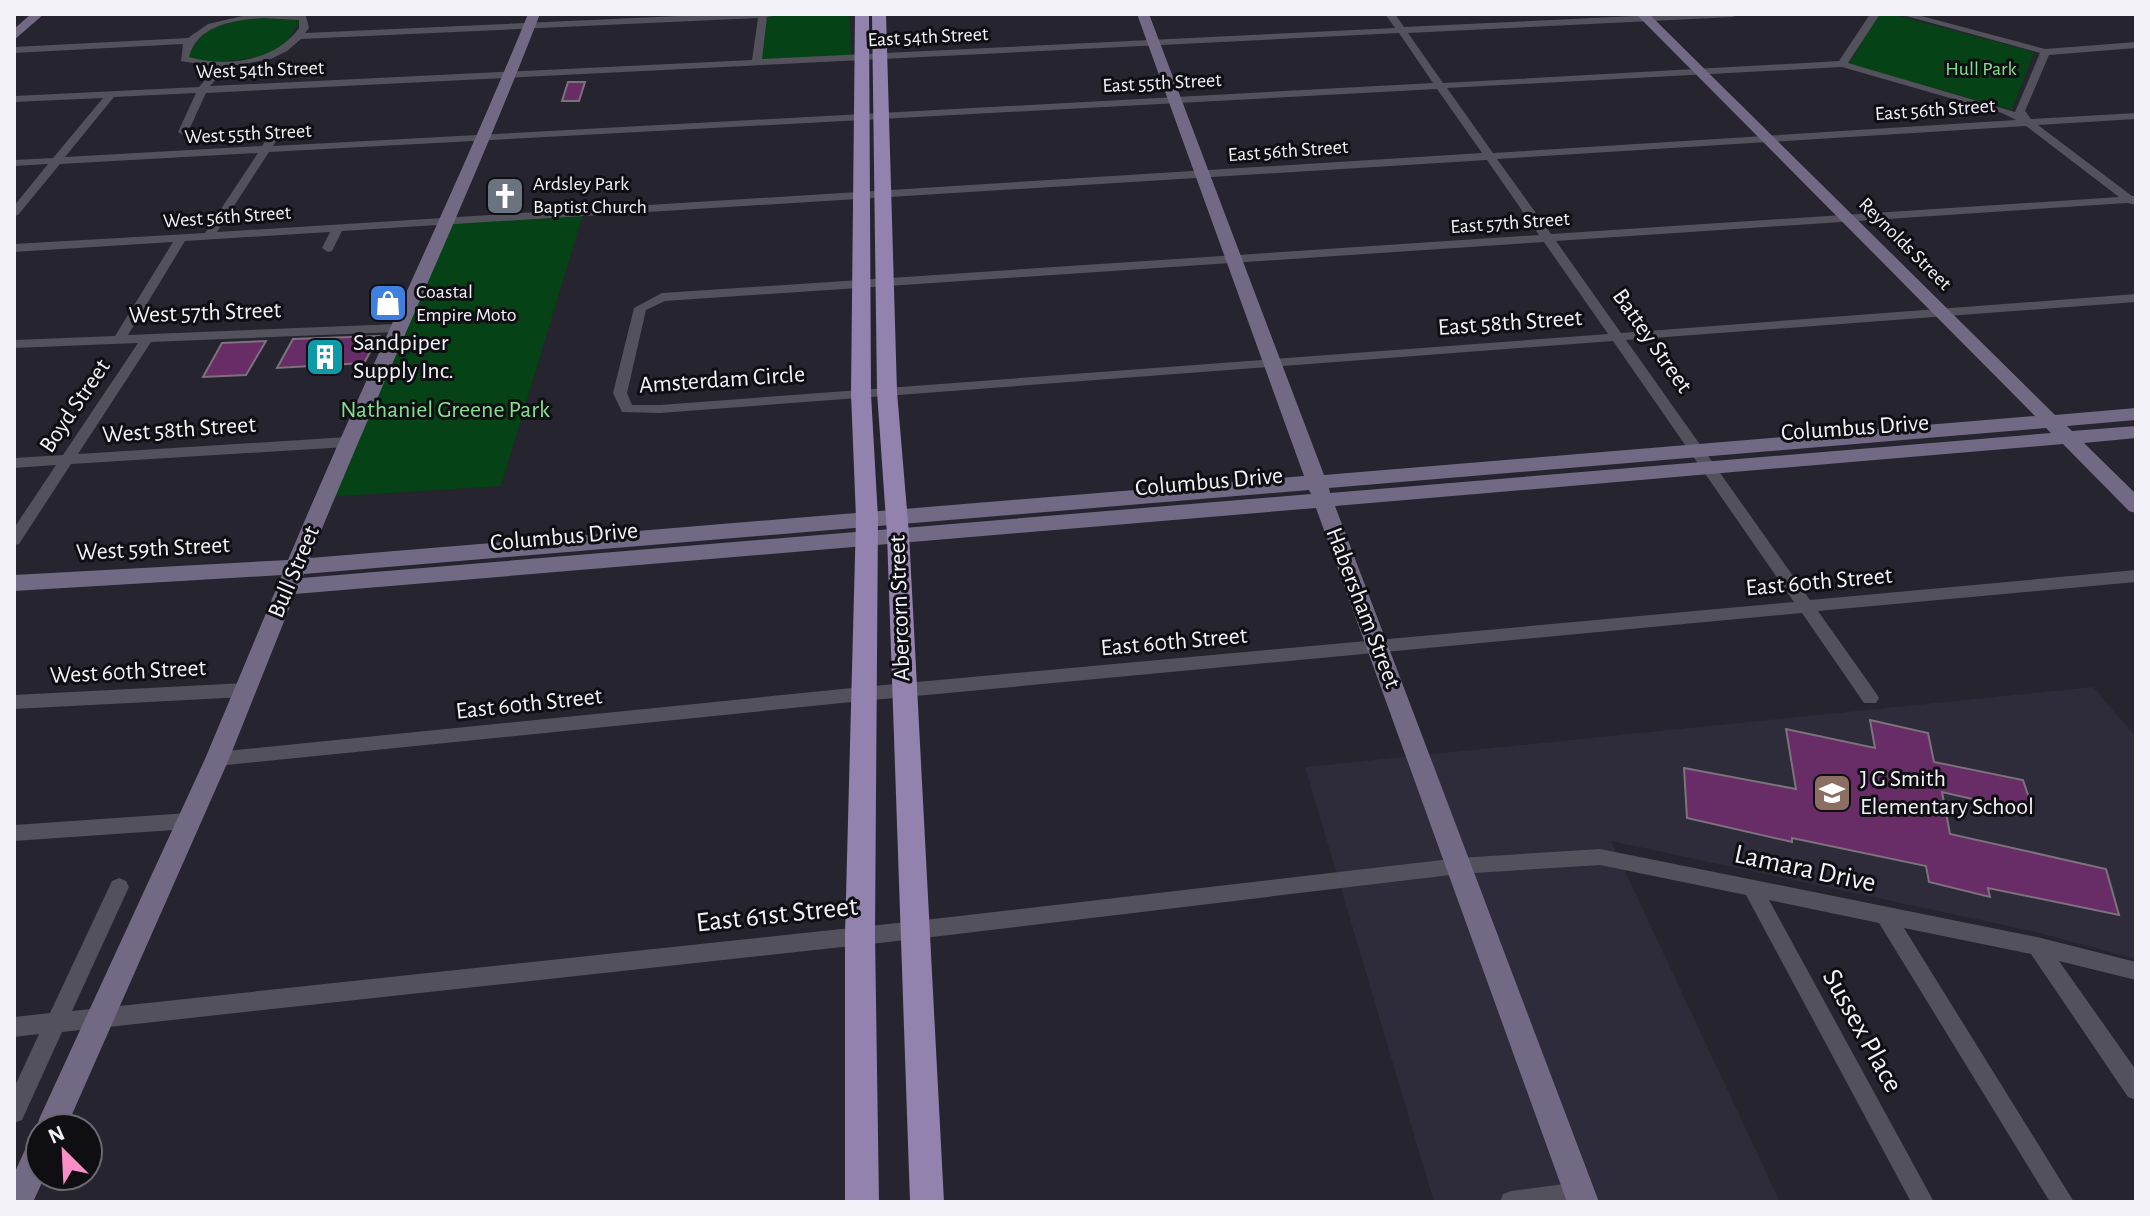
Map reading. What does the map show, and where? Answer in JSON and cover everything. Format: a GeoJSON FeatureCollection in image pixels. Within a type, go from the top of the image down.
{"type":"FeatureCollection","features":[{"type":"Feature","properties":{"kind":"main road","name":"Abercorn Street"},"geometry":{"type":"LineString","coordinates":[[862,14],[870,58],[875,284],[897,525],[927,1202]]}},
{"type":"Feature","properties":{"kind":"main road","name":"Abercorn Street"},"geometry":{"type":"LineString","coordinates":[[870,58],[879,14]]}},
{"type":"Feature","properties":{"kind":"main road","name":"Abercorn Street"},"geometry":{"type":"LineString","coordinates":[[862,1202],[860,934],[866,528],[861,394],[875,284]]}},
{"type":"Feature","properties":{"kind":"street"},"geometry":{"type":"LineString","coordinates":[[14,36],[38,14]]}},
{"type":"Feature","properties":{"kind":"street"},"geometry":{"type":"LineString","coordinates":[[301,36],[531,20],[782,14]]}},
{"type":"Feature","properties":{"kind":"street","name":"Habersham Street"},"geometry":{"type":"LineString","coordinates":[[1143,14],[1581,1197]]}},
{"type":"Feature","properties":{"kind":"street","name":"Battey Street"},"geometry":{"type":"LineString","coordinates":[[1390,14],[1870,698]]}},
{"type":"Feature","properties":{"kind":"street","name":"East 54th Street"},"geometry":{"type":"LineString","coordinates":[[507,77],[1644,16],[1733,14]]}},
{"type":"Feature","properties":{"kind":"street"},"geometry":{"type":"LineString","coordinates":[[1842,64],[1875,14]]}},
{"type":"Feature","properties":{"kind":"street"},"geometry":{"type":"LineString","coordinates":[[1904,14],[2045,52],[2136,45]]}},
{"type":"Feature","properties":{"kind":"street"},"geometry":{"type":"LineString","coordinates":[[265,15],[303,18],[301,36],[287,50],[274,56],[200,64],[184,59],[192,41],[214,23],[265,15]]}},
{"type":"Feature","properties":{"kind":"street"},"geometry":{"type":"LineString","coordinates":[[756,64],[763,15]]}},
{"type":"Feature","properties":{"kind":"street","name":"Reynolds Street"},"geometry":{"type":"LineString","coordinates":[[1644,16],[2136,506]]}},
{"type":"Feature","properties":{"kind":"street","name":"Bull Street"},"geometry":{"type":"LineString","coordinates":[[58,1112],[217,759],[347,442],[443,224],[484,140],[531,20]]}},
{"type":"Feature","properties":{"kind":"street"},"geometry":{"type":"LineString","coordinates":[[14,50],[192,41]]}},
{"type":"Feature","properties":{"kind":"street"},"geometry":{"type":"LineString","coordinates":[[2029,123],[2020,111],[2045,52]]}},
{"type":"Feature","properties":{"kind":"street"},"geometry":{"type":"LineString","coordinates":[[183,132],[202,90],[225,63]]}},
{"type":"Feature","properties":{"kind":"street","name":"East 55th Street"},"geometry":{"type":"LineString","coordinates":[[484,140],[1842,64],[1995,107],[2029,123],[2134,201]]}},
{"type":"Feature","properties":{"kind":"street","name":"West 54th Street"},"geometry":{"type":"LineString","coordinates":[[14,99],[507,77]]}},
{"type":"Feature","properties":{"kind":"street"},"geometry":{"type":"LineString","coordinates":[[14,213],[111,94]]}},
{"type":"Feature","properties":{"kind":"street","name":"East 56th Street"},"geometry":{"type":"LineString","coordinates":[[443,224],[874,193],[2136,116]]}},
{"type":"Feature","properties":{"kind":"street"},"geometry":{"type":"LineString","coordinates":[[210,234],[277,132]]}},
{"type":"Feature","properties":{"kind":"street","name":"West 55th Street"},"geometry":{"type":"LineString","coordinates":[[14,163],[484,140]]}},
{"type":"Feature","properties":{"kind":"street","name":"East 57th Street"},"geometry":{"type":"LineString","coordinates":[[875,284],[2134,201]]}},
{"type":"Feature","properties":{"kind":"street","name":"West 56th Street"},"geometry":{"type":"LineString","coordinates":[[14,248],[210,234],[443,224]]}},
{"type":"Feature","properties":{"kind":"street"},"geometry":{"type":"LineString","coordinates":[[328,248],[338,228]]}},
{"type":"Feature","properties":{"kind":"street","name":"Boyd Street"},"geometry":{"type":"LineString","coordinates":[[120,338],[181,238]]}},
{"type":"Feature","properties":{"kind":"street","name":"Amsterdam Circle"},"geometry":{"type":"LineString","coordinates":[[875,284],[652,300],[640,308],[634,325],[625,382],[620,393],[627,409],[635,409],[887,392]]}},
{"type":"Feature","properties":{"kind":"street","name":"East 58th Street"},"geometry":{"type":"LineString","coordinates":[[887,392],[2136,298]]}},
{"type":"Feature","properties":{"kind":"street","name":"West 57th Street"},"geometry":{"type":"LineString","coordinates":[[14,344],[397,328]]}},
{"type":"Feature","properties":{"kind":"street","name":"Boyd Street"},"geometry":{"type":"LineString","coordinates":[[14,540],[148,337]]}},
{"type":"Feature","properties":{"kind":"street","name":"Columbus Drive"},"geometry":{"type":"LineString","coordinates":[[291,577],[1702,458],[2049,420],[2136,414]]}},
{"type":"Feature","properties":{"kind":"street","name":"Columbus Drive"},"geometry":{"type":"LineString","coordinates":[[1702,458],[2136,432]]}},
{"type":"Feature","properties":{"kind":"street","name":"West 58th Street"},"geometry":{"type":"LineString","coordinates":[[14,463],[347,442]]}},
{"type":"Feature","properties":{"kind":"street","name":"East 60th Street"},"geometry":{"type":"LineString","coordinates":[[217,759],[862,694],[2136,576]]}},
{"type":"Feature","properties":{"kind":"street","name":"West 59th Street"},"geometry":{"type":"LineString","coordinates":[[14,583],[291,577]]}},
{"type":"Feature","properties":{"kind":"street","name":"West 60th Street"},"geometry":{"type":"LineString","coordinates":[[14,702],[245,690]]}},
{"type":"Feature","properties":{"kind":"street"},"geometry":{"type":"LineString","coordinates":[[14,833],[188,821]]}},
{"type":"Feature","properties":{"kind":"street","name":"Lamara Drive"},"geometry":{"type":"LineString","coordinates":[[1459,866],[1600,857],[2037,946],[2136,971]]}},
{"type":"Feature","properties":{"kind":"street","name":"East 61st Street"},"geometry":{"type":"LineString","coordinates":[[14,1027],[916,930],[1459,866]]}},
{"type":"Feature","properties":{"kind":"street","name":"Sussex Place"},"geometry":{"type":"LineString","coordinates":[[1751,886],[1923,1202]]}},
{"type":"Feature","properties":{"kind":"street"},"geometry":{"type":"LineString","coordinates":[[14,1112],[119,887]]}},
{"type":"Feature","properties":{"kind":"street"},"geometry":{"type":"LineString","coordinates":[[1884,914],[2063,1202]]}},
{"type":"Feature","properties":{"kind":"street"},"geometry":{"type":"LineString","coordinates":[[2037,946],[2136,1089]]}},
{"type":"Feature","properties":{"kind":"street"},"geometry":{"type":"LineString","coordinates":[[1511,1202],[1581,1197]]}},
{"type":"Feature","properties":{"kind":"shaded area"},"geometry":{"type":"Polygon","coordinates":[[[2093,687],[2136,737],[2136,959],[2036,932],[1611,841],[1780,1202],[1434,1202],[1305,767],[2093,687]]]}},
{"type":"Feature","properties":{"kind":"green space"},"geometry":{"type":"Polygon","coordinates":[[[850,14],[851,57],[759,63],[766,16],[850,14]]]}},
{"type":"Feature","properties":{"kind":"green space","name":"Hull Park"},"geometry":{"type":"Polygon","coordinates":[[[1879,14],[1891,14],[2034,52],[2012,110],[1849,64],[1879,14]]]}},
{"type":"Feature","properties":{"kind":"green space"},"geometry":{"type":"Polygon","coordinates":[[[287,17],[300,21],[280,52],[220,61],[189,56],[206,33],[217,26],[244,19],[287,17]]]}},
{"type":"Feature","properties":{"kind":"green space","name":"Nathaniel Greene Park"},"geometry":{"type":"Polygon","coordinates":[[[583,214],[501,486],[326,497],[443,224],[583,214]]]}},
{"type":"Feature","properties":{"kind":"building"},"geometry":{"type":"Polygon","coordinates":[[[568,82],[585,82],[579,101],[562,101],[568,82]]]}},
{"type":"Feature","properties":{"kind":"building"},"geometry":{"type":"Polygon","coordinates":[[[379,336],[364,363],[277,368],[293,339],[379,336]]]}},
{"type":"Feature","properties":{"kind":"building"},"geometry":{"type":"Polygon","coordinates":[[[266,341],[246,375],[203,377],[222,343],[266,341]]]}},
{"type":"Feature","properties":{"kind":"building"},"geometry":{"type":"Polygon","coordinates":[[[1870,720],[1928,733],[1934,762],[2023,780],[2034,813],[1942,792],[1950,834],[2106,869],[2119,915],[1988,888],[1990,897],[1929,882],[1926,866],[1792,838],[1792,842],[1687,818],[1684,768],[1796,789],[1786,729],[1875,748],[1870,720]]]}},
{"type":"Feature","properties":{"kind":"place","name":"Ardsley Park Baptist Church"},"geometry":{"type":"Point","coordinates":[505,196]}},
{"type":"Feature","properties":{"kind":"place","name":"Coastal Empire Moto"},"geometry":{"type":"Point","coordinates":[388,303]}},
{"type":"Feature","properties":{"kind":"place","name":"Sandpiper Supply Inc."},"geometry":{"type":"Point","coordinates":[325,357]}},
{"type":"Feature","properties":{"kind":"place","name":"J G Smith Elementary School"},"geometry":{"type":"Point","coordinates":[1832,793]}}]}
